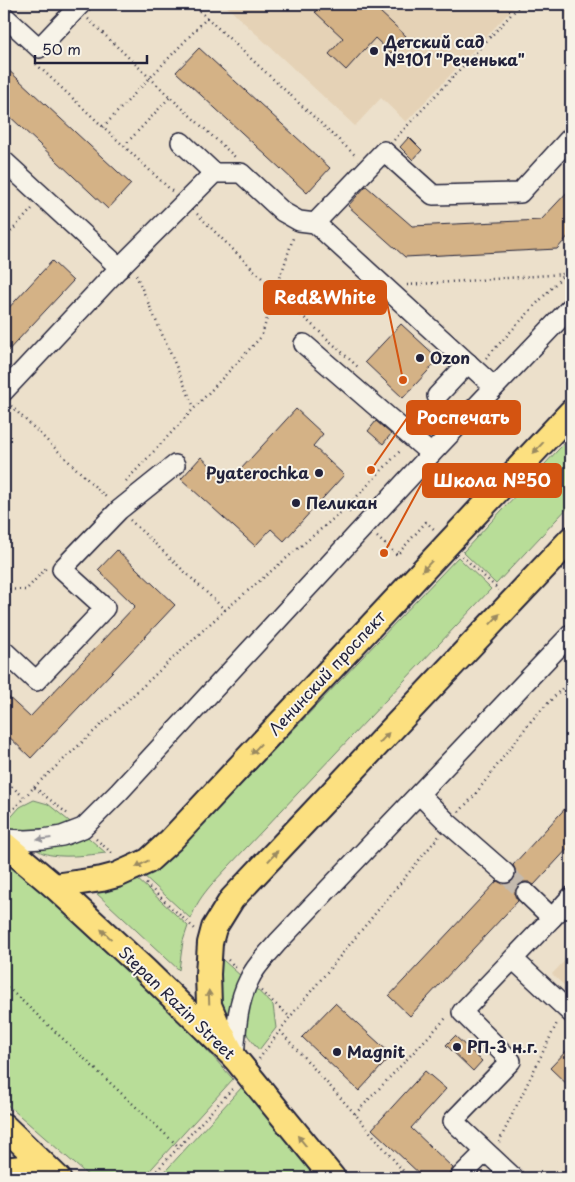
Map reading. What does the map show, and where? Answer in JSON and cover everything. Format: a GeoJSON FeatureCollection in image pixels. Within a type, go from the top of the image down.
{"type":"FeatureCollection","features":[{"type":"Feature","properties":{"kind":"main road","name":"Ленинский проспект"},"geometry":{"type":"LineString","coordinates":[[54,886],[102,879],[130,869],[148,861],[171,840],[571,412]]}},
{"type":"Feature","properties":{"kind":"main road"},"geometry":{"type":"LineString","coordinates":[[241,1066],[218,1026],[209,1005],[210,943],[214,928],[232,898],[571,539]]}},
{"type":"Feature","properties":{"kind":"main road","name":"Stepan Razin Street"},"geometry":{"type":"LineString","coordinates":[[4,844],[54,886],[145,970],[241,1066],[333,1178]]}},
{"type":"Feature","properties":{"kind":"main road"},"geometry":{"type":"LineString","coordinates":[[4,1126],[54,1175]]}},
{"type":"Feature","properties":{"kind":"main road"},"geometry":{"type":"LineString","coordinates":[[4,1170],[22,1168],[54,1175]]}},
{"type":"Feature","properties":{"kind":"street"},"geometry":{"type":"LineString","coordinates":[[4,16],[40,48],[79,6]]}},
{"type":"Feature","properties":{"kind":"street"},"geometry":{"type":"LineString","coordinates":[[307,222],[384,151],[433,194],[520,193],[571,137]]}},
{"type":"Feature","properties":{"kind":"street"},"geometry":{"type":"LineString","coordinates":[[181,142],[214,173],[241,174],[283,212],[307,222],[494,387]]}},
{"type":"Feature","properties":{"kind":"street"},"geometry":{"type":"LineString","coordinates":[[4,161],[123,265]]}},
{"type":"Feature","properties":{"kind":"street"},"geometry":{"type":"LineString","coordinates":[[4,391],[123,265],[214,173]]}},
{"type":"Feature","properties":{"kind":"street"},"geometry":{"type":"LineString","coordinates":[[4,839],[43,839],[62,836],[84,828],[431,454],[571,307]]}},
{"type":"Feature","properties":{"kind":"street"},"geometry":{"type":"LineString","coordinates":[[304,344],[431,454]]}},
{"type":"Feature","properties":{"kind":"street"},"geometry":{"type":"LineString","coordinates":[[436,404],[472,366]]}},
{"type":"Feature","properties":{"kind":"street"},"geometry":{"type":"LineString","coordinates":[[4,651],[36,681],[105,608],[62,569],[120,510],[175,466]]}},
{"type":"Feature","properties":{"kind":"street"},"geometry":{"type":"LineString","coordinates":[[241,1066],[236,1028],[241,1001],[249,979],[262,960],[571,634]]}},
{"type":"Feature","properties":{"kind":"street"},"geometry":{"type":"LineString","coordinates":[[419,794],[449,824],[505,873]]}},
{"type":"Feature","properties":{"kind":"street"},"geometry":{"type":"LineString","coordinates":[[526,893],[552,918]]}},
{"type":"Feature","properties":{"kind":"street"},"geometry":{"type":"LineString","coordinates":[[514,1178],[453,1121],[511,1061],[462,1012],[571,897]]}},
{"type":"Feature","properties":{"kind":"street"},"geometry":{"type":"LineString","coordinates":[[513,959],[566,1015]]}},
{"type":"Feature","properties":{"kind":"street"},"geometry":{"type":"LineString","coordinates":[[461,1176],[488,1155]]}},
{"type":"Feature","properties":{"kind":"path"},"geometry":{"type":"LineString","coordinates":[[192,4],[361,161]]}},
{"type":"Feature","properties":{"kind":"path"},"geometry":{"type":"LineString","coordinates":[[384,151],[521,4]]}},
{"type":"Feature","properties":{"kind":"path"},"geometry":{"type":"LineString","coordinates":[[79,6],[150,78],[236,157]]}},
{"type":"Feature","properties":{"kind":"path"},"geometry":{"type":"LineString","coordinates":[[103,128],[207,18]]}},
{"type":"Feature","properties":{"kind":"path"},"geometry":{"type":"LineString","coordinates":[[32,61],[184,202],[275,291],[360,368]]}},
{"type":"Feature","properties":{"kind":"path"},"geometry":{"type":"LineString","coordinates":[[124,146],[170,97]]}},
{"type":"Feature","properties":{"kind":"path"},"geometry":{"type":"LineString","coordinates":[[122,486],[261,337],[275,291],[307,222]]}},
{"type":"Feature","properties":{"kind":"path"},"geometry":{"type":"LineString","coordinates":[[123,265],[133,269],[194,407]]}},
{"type":"Feature","properties":{"kind":"path"},"geometry":{"type":"LineString","coordinates":[[472,366],[571,267]]}},
{"type":"Feature","properties":{"kind":"path"},"geometry":{"type":"LineString","coordinates":[[404,285],[564,274]]}},
{"type":"Feature","properties":{"kind":"path"},"geometry":{"type":"LineString","coordinates":[[4,819],[34,787],[225,610],[346,508],[413,438],[436,404]]}},
{"type":"Feature","properties":{"kind":"path"},"geometry":{"type":"LineString","coordinates":[[4,589],[26,590],[50,564]]}},
{"type":"Feature","properties":{"kind":"path"},"geometry":{"type":"LineString","coordinates":[[150,1178],[238,1082],[241,1066],[280,1030],[473,796],[531,721],[571,679]]}},
{"type":"Feature","properties":{"kind":"path"},"geometry":{"type":"LineString","coordinates":[[4,780],[24,797]]}},
{"type":"Feature","properties":{"kind":"path"},"geometry":{"type":"LineString","coordinates":[[34,787],[130,869],[290,1017]]}},
{"type":"Feature","properties":{"kind":"path"},"geometry":{"type":"LineString","coordinates":[[4,984],[179,1147]]}},
{"type":"Feature","properties":{"kind":"path"},"geometry":{"type":"LineString","coordinates":[[488,1155],[566,1015]]}},
{"type":"Feature","properties":{"kind":"path"},"geometry":{"type":"LineString","coordinates":[[280,1030],[410,1178]]}},
{"type":"Feature","properties":{"kind":"shaded area","name":"Детский сад №101 \"Реченька\""},"geometry":{"type":"Polygon","coordinates":[[[224,4],[517,4],[406,122],[381,98],[355,126],[224,4]]]}},
{"type":"Feature","properties":{"kind":"shaded area"},"geometry":{"type":"Polygon","coordinates":[[[571,954],[571,992],[552,974],[571,954]]]}},
{"type":"Feature","properties":{"kind":"green space"},"geometry":{"type":"Polygon","coordinates":[[[571,436],[571,504],[496,584],[463,552],[571,436]]]}},
{"type":"Feature","properties":{"kind":"green space"},"geometry":{"type":"Polygon","coordinates":[[[458,557],[491,589],[211,885],[199,901],[191,919],[142,874],[154,869],[177,852],[458,557]]]}},
{"type":"Feature","properties":{"kind":"green space"},"geometry":{"type":"Polygon","coordinates":[[[34,800],[48,804],[74,825],[58,832],[16,833],[5,824],[20,807],[34,800]]]}},
{"type":"Feature","properties":{"kind":"green space"},"geometry":{"type":"Polygon","coordinates":[[[83,833],[106,853],[58,856],[43,853],[30,844],[83,833]]]}},
{"type":"Feature","properties":{"kind":"green space"},"geometry":{"type":"Polygon","coordinates":[[[4,858],[78,922],[186,1027],[233,1079],[143,1178],[91,1178],[4,1102],[4,858]]]}},
{"type":"Feature","properties":{"kind":"green space"},"geometry":{"type":"Polygon","coordinates":[[[135,877],[188,926],[183,941],[179,970],[95,892],[135,877]]]}},
{"type":"Feature","properties":{"kind":"green space"},"geometry":{"type":"Polygon","coordinates":[[[215,953],[241,976],[234,1023],[222,1013],[215,953]]]}},
{"type":"Feature","properties":{"kind":"green space"},"geometry":{"type":"Polygon","coordinates":[[[253,986],[273,1005],[276,1028],[259,1050],[245,1029],[253,986]]]}},
{"type":"Feature","properties":{"kind":"green space"},"geometry":{"type":"Polygon","coordinates":[[[242,1087],[319,1178],[159,1178],[242,1087]]]}},
{"type":"Feature","properties":{"kind":"building"},"geometry":{"type":"Polygon","coordinates":[[[323,4],[346,4],[353,10],[359,4],[388,4],[380,12],[406,36],[391,53],[375,38],[346,70],[329,54],[343,38],[315,12],[323,4]]]}},
{"type":"Feature","properties":{"kind":"building"},"geometry":{"type":"Polygon","coordinates":[[[199,48],[330,168],[307,193],[176,72],[199,48]]]}},
{"type":"Feature","properties":{"kind":"building"},"geometry":{"type":"Polygon","coordinates":[[[4,66],[131,184],[108,209],[4,111],[4,66]]]}},
{"type":"Feature","properties":{"kind":"building"},"geometry":{"type":"Polygon","coordinates":[[[409,137],[422,150],[413,160],[400,147],[409,137]]]}},
{"type":"Feature","properties":{"kind":"building"},"geometry":{"type":"Polygon","coordinates":[[[366,186],[412,226],[541,220],[571,188],[571,233],[557,249],[405,257],[348,206],[366,186]]]}},
{"type":"Feature","properties":{"kind":"building"},"geometry":{"type":"Polygon","coordinates":[[[52,261],[73,281],[4,355],[4,313],[52,261]]]}},
{"type":"Feature","properties":{"kind":"building"},"geometry":{"type":"Polygon","coordinates":[[[401,324],[439,359],[403,398],[365,362],[401,324]]]}},
{"type":"Feature","properties":{"kind":"building"},"geometry":{"type":"Polygon","coordinates":[[[296,409],[323,434],[313,446],[344,475],[284,541],[271,529],[255,546],[181,479],[201,457],[229,482],[296,409]]]}},
{"type":"Feature","properties":{"kind":"building"},"geometry":{"type":"Polygon","coordinates":[[[376,421],[391,434],[383,444],[368,431],[376,421]]]}},
{"type":"Feature","properties":{"kind":"building"},"geometry":{"type":"Polygon","coordinates":[[[117,550],[175,605],[31,758],[4,732],[4,693],[30,717],[135,606],[98,570],[117,550]]]}},
{"type":"Feature","properties":{"kind":"building"},"geometry":{"type":"Polygon","coordinates":[[[571,802],[571,845],[534,885],[529,882],[523,882],[518,886],[515,896],[518,901],[410,1016],[389,996],[497,881],[508,884],[513,881],[516,875],[513,865],[571,802]]]}},
{"type":"Feature","properties":{"kind":"building"},"geometry":{"type":"Polygon","coordinates":[[[335,1003],[392,1055],[359,1091],[302,1037],[335,1003]]]}},
{"type":"Feature","properties":{"kind":"building"},"geometry":{"type":"Polygon","coordinates":[[[455,1036],[482,1061],[473,1071],[446,1045],[455,1036]]]}},
{"type":"Feature","properties":{"kind":"building"},"geometry":{"type":"Polygon","coordinates":[[[571,1046],[571,1088],[550,1068],[571,1046]]]}},
{"type":"Feature","properties":{"kind":"building"},"geometry":{"type":"Polygon","coordinates":[[[425,1071],[446,1089],[411,1128],[453,1168],[450,1178],[424,1178],[372,1129],[425,1071]]]}},
{"type":"Feature","properties":{"kind":"tunnel"},"geometry":{"type":"LineString","coordinates":[[505,873],[526,893]]}},
{"type":"Feature","properties":{"kind":"place","name":"Детский сад №101 \"Реченька\""},"geometry":{"type":"Point","coordinates":[374,51]}},
{"type":"Feature","properties":{"kind":"place","name":"Ozon"},"geometry":{"type":"Point","coordinates":[420,358]}},
{"type":"Feature","properties":{"kind":"place","name":"Red&White"},"geometry":{"type":"Point","coordinates":[403,380]}},
{"type":"Feature","properties":{"kind":"place","name":"Роспечать"},"geometry":{"type":"Point","coordinates":[371,470]}},
{"type":"Feature","properties":{"kind":"place","name":"Pyaterochka"},"geometry":{"type":"Point","coordinates":[319,473]}},
{"type":"Feature","properties":{"kind":"place","name":"Пеликан"},"geometry":{"type":"Point","coordinates":[296,503]}},
{"type":"Feature","properties":{"kind":"place","name":"Школа №50"},"geometry":{"type":"Point","coordinates":[384,553]}},
{"type":"Feature","properties":{"kind":"place","name":"РП-3 н.г."},"geometry":{"type":"Point","coordinates":[457,1047]}},
{"type":"Feature","properties":{"kind":"place","name":"Magnit"},"geometry":{"type":"Point","coordinates":[337,1052]}}]}
